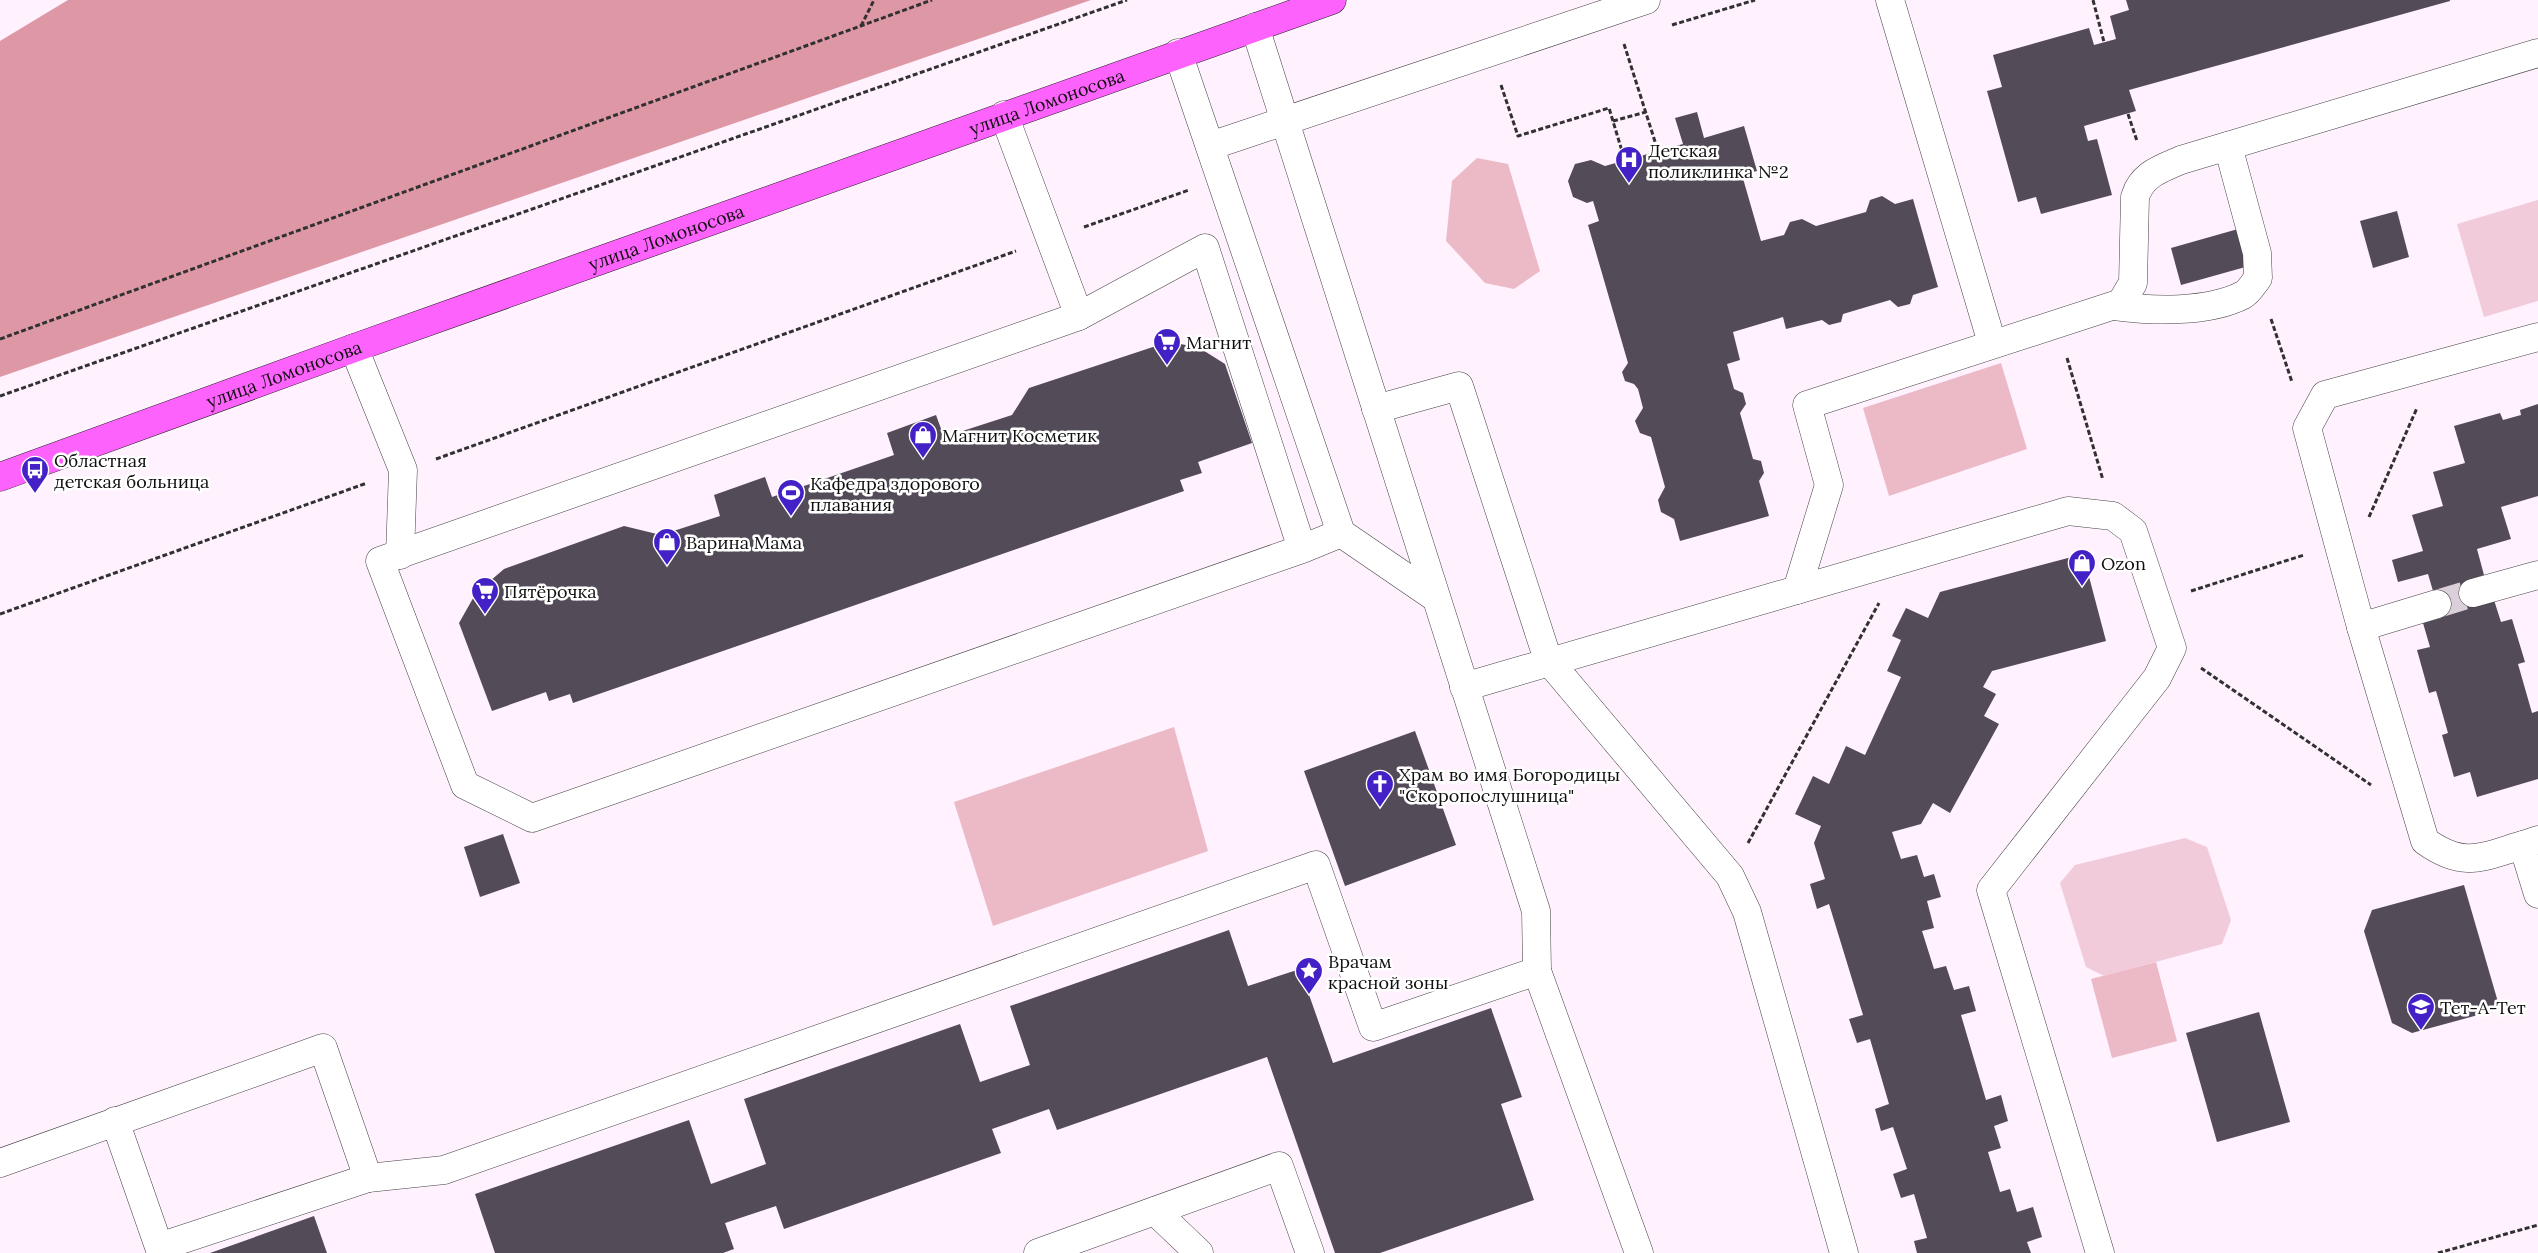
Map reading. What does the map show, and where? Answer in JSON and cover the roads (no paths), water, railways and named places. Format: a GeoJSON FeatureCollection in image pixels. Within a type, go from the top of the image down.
{"type":"FeatureCollection","features":[{"type":"Feature","properties":{"kind":"main road","name":"улица Ломоносова"},"geometry":{"type":"LineString","coordinates":[[0,478],[354,348],[1004,115],[1332,0]]}},
{"type":"Feature","properties":{"kind":"lane"},"geometry":{"type":"LineString","coordinates":[[1210,146],[1646,0]]}},
{"type":"Feature","properties":{"kind":"lane"},"geometry":{"type":"LineString","coordinates":[[1890,0],[1992,343]]}},
{"type":"Feature","properties":{"kind":"lane"},"geometry":{"type":"LineString","coordinates":[[1255,27],[1536,911],[1537,971],[1640,1253]]}},
{"type":"Feature","properties":{"kind":"lane"},"geometry":{"type":"LineString","coordinates":[[1797,590],[1829,485],[1807,406],[1992,343],[2121,303],[2133,283],[2135,196],[2138,186],[2148,175],[2180,160],[2538,53]]}},
{"type":"Feature","properties":{"kind":"lane"},"geometry":{"type":"LineString","coordinates":[[1178,54],[1341,533],[1436,598]]}},
{"type":"Feature","properties":{"kind":"lane"},"geometry":{"type":"LineString","coordinates":[[1004,115],[1079,316]]}},
{"type":"Feature","properties":{"kind":"lane"},"geometry":{"type":"LineString","coordinates":[[2114,306],[2165,310],[2221,303],[2245,294],[2258,278],[2257,253],[2228,146]]}},
{"type":"Feature","properties":{"kind":"lane"},"geometry":{"type":"LineString","coordinates":[[1302,549],[1205,248],[1079,316],[400,556],[380,561],[464,786],[532,818],[1302,549],[1341,533]]}},
{"type":"Feature","properties":{"kind":"lane"},"geometry":{"type":"LineString","coordinates":[[2538,337],[2325,395],[2307,428],[2361,627],[2425,841],[2440,851],[2472,860],[2531,843],[2538,894]]}},
{"type":"Feature","properties":{"kind":"lane"},"geometry":{"type":"LineString","coordinates":[[354,348],[403,470],[400,556]]}},
{"type":"Feature","properties":{"kind":"lane"},"geometry":{"type":"LineString","coordinates":[[1376,408],[1459,386],[1548,660],[1730,876],[1747,912],[1844,1253]]}},
{"type":"Feature","properties":{"kind":"lane"},"geometry":{"type":"LineString","coordinates":[[1464,687],[1548,660],[2068,511],[2113,516],[2133,531],[2172,648],[2157,678],[1991,890],[2100,1253]]}},
{"type":"Feature","properties":{"kind":"lane"},"geometry":{"type":"LineString","coordinates":[[2473,593],[2538,575]]}},
{"type":"Feature","properties":{"kind":"lane"},"geometry":{"type":"LineString","coordinates":[[2361,627],[2437,604]]}},
{"type":"Feature","properties":{"kind":"lane"},"geometry":{"type":"LineString","coordinates":[[115,1121],[159,1247],[368,1178],[444,1170],[1316,865],[1373,1028],[1537,971]]}},
{"type":"Feature","properties":{"kind":"lane"},"geometry":{"type":"LineString","coordinates":[[0,1163],[324,1048],[368,1178]]}},
{"type":"Feature","properties":{"kind":"lane"},"geometry":{"type":"LineString","coordinates":[[1038,1253],[1279,1166],[1310,1253]]}},
{"type":"Feature","properties":{"kind":"lane"},"geometry":{"type":"LineString","coordinates":[[1155,1211],[1200,1253]]}},
{"type":"Feature","properties":{"kind":"tunnel"},"geometry":{"type":"LineString","coordinates":[[2437,604],[2473,593]]}},
{"type":"Feature","properties":{"kind":"place","name":"Детская поликлинка №2"},"geometry":{"type":"Point","coordinates":[1629,184]}},
{"type":"Feature","properties":{"kind":"place","name":"Магнит"},"geometry":{"type":"Point","coordinates":[1167,366]}},
{"type":"Feature","properties":{"kind":"place","name":"Магнит Косметик"},"geometry":{"type":"Point","coordinates":[923,459]}},
{"type":"Feature","properties":{"kind":"place","name":"Областная детская больница"},"geometry":{"type":"Point","coordinates":[35,494]}},
{"type":"Feature","properties":{"kind":"place","name":"Кафедра здорового плавания"},"geometry":{"type":"Point","coordinates":[791,517]}},
{"type":"Feature","properties":{"kind":"place","name":"Варина Мама"},"geometry":{"type":"Point","coordinates":[667,566]}},
{"type":"Feature","properties":{"kind":"place","name":"Ozon"},"geometry":{"type":"Point","coordinates":[2082,587]}},
{"type":"Feature","properties":{"kind":"place","name":"Пятёрочка"},"geometry":{"type":"Point","coordinates":[485,615]}},
{"type":"Feature","properties":{"kind":"place","name":"Храм во имя Богородицы \"Скоропослушница\""},"geometry":{"type":"Point","coordinates":[1380,808]}},
{"type":"Feature","properties":{"kind":"place","name":"Врачам красной зоны"},"geometry":{"type":"Point","coordinates":[1309,995]}},
{"type":"Feature","properties":{"kind":"place","name":"Тет-А-Тет"},"geometry":{"type":"Point","coordinates":[2421,1031]}}]}
